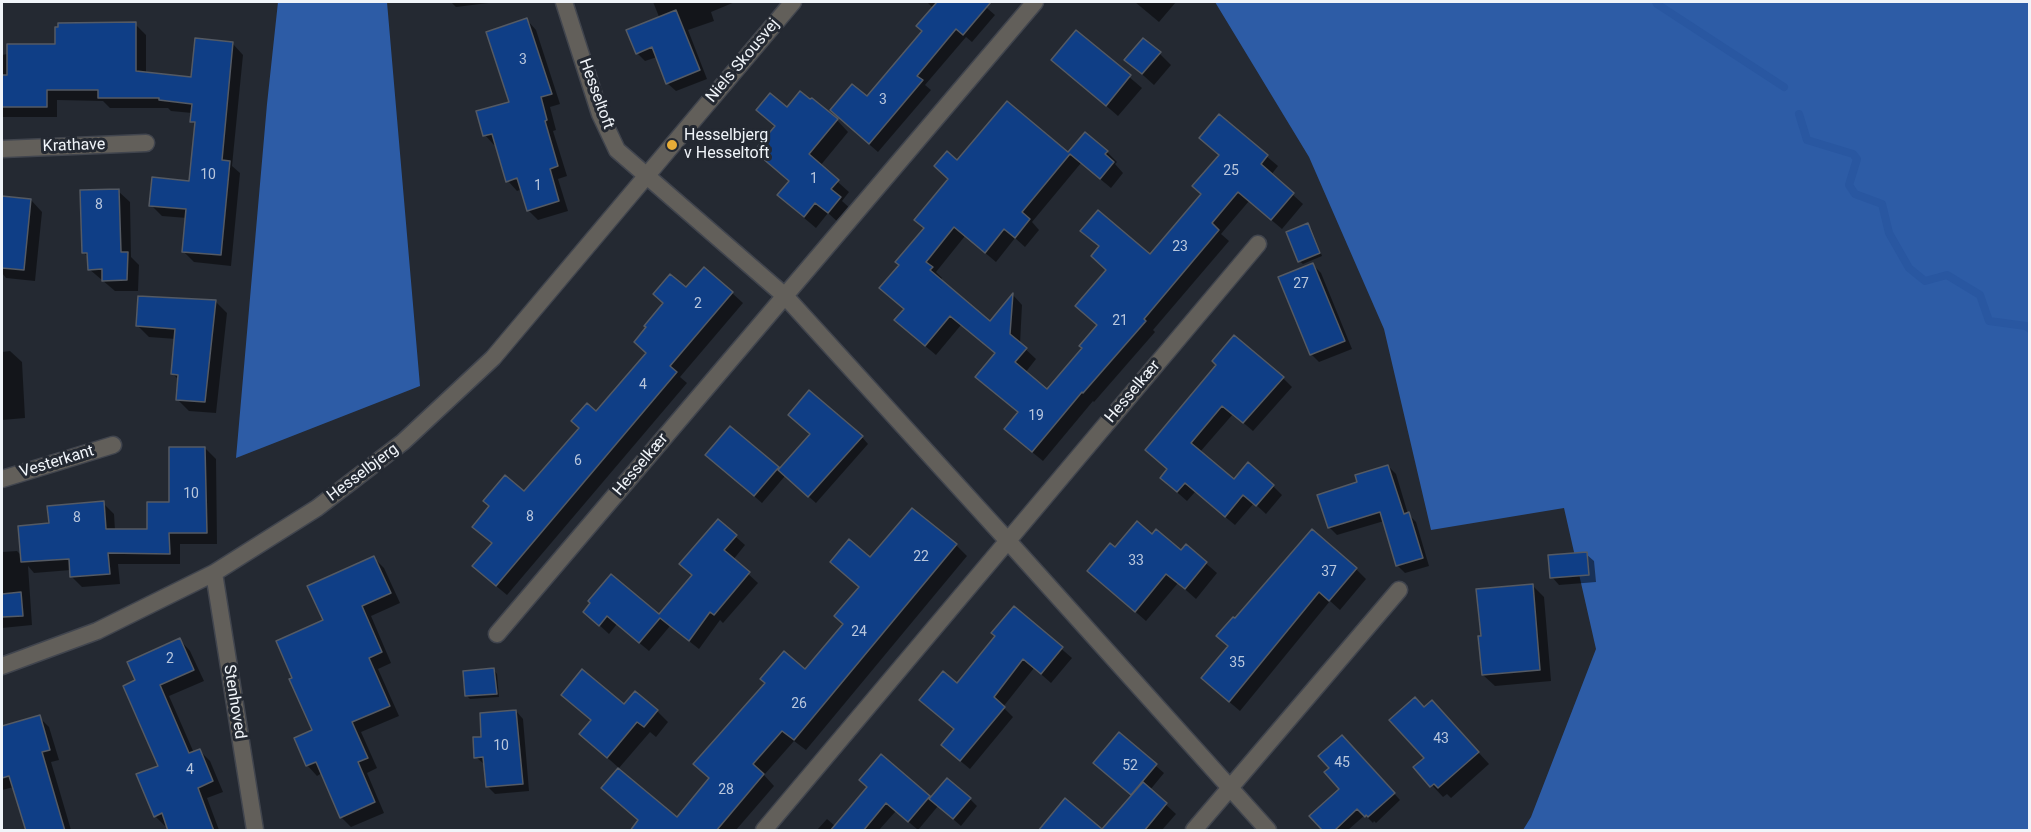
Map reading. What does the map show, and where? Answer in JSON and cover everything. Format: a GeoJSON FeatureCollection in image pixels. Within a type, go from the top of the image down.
{"type":"FeatureCollection","features":[{"type":"Feature","properties":{"kind":"street","name":"Hesseltoft"},"geometry":{"type":"LineString","coordinates":[[564,2],[600,114],[617,150],[646,176]]}},
{"type":"Feature","properties":{"kind":"street","name":"Niels Skousvej"},"geometry":{"type":"LineString","coordinates":[[646,176],[793,2]]}},
{"type":"Feature","properties":{"kind":"street","name":"Hesselkær"},"geometry":{"type":"LineString","coordinates":[[497,634],[1035,2]]}},
{"type":"Feature","properties":{"kind":"street","name":"Krathave"},"geometry":{"type":"LineString","coordinates":[[2,149],[146,143]]}},
{"type":"Feature","properties":{"kind":"street"},"geometry":{"type":"LineString","coordinates":[[646,176],[785,296],[1268,831]]}},
{"type":"Feature","properties":{"kind":"street","name":"Hesselbjerg"},"geometry":{"type":"LineString","coordinates":[[2,666],[97,632],[214,573],[316,508],[403,442],[493,358],[646,176]]}},
{"type":"Feature","properties":{"kind":"street","name":"Hesselkær"},"geometry":{"type":"LineString","coordinates":[[764,831],[1258,244]]}},
{"type":"Feature","properties":{"kind":"street","name":"Vesterkant"},"geometry":{"type":"LineString","coordinates":[[2,479],[113,445]]}},
{"type":"Feature","properties":{"kind":"street","name":"Stenhoved"},"geometry":{"type":"LineString","coordinates":[[214,573],[255,831]]}},
{"type":"Feature","properties":{"kind":"street"},"geometry":{"type":"LineString","coordinates":[[1194,831],[1399,590]]}},
{"type":"Feature","properties":{"kind":"shaded area"},"geometry":{"type":"Polygon","coordinates":[[[278,2],[387,2],[420,386],[236,458],[267,104],[278,2]]]}},
{"type":"Feature","properties":{"kind":"shaded area"},"geometry":{"type":"Polygon","coordinates":[[[1215,2],[2029,2],[2029,830],[1523,830],[1531,817],[1596,649],[1564,508],[1431,530],[1384,329],[1309,157],[1215,2]]]}},
{"type":"Feature","properties":{"kind":"building"},"geometry":{"type":"Polygon","coordinates":[[[937,2],[991,2],[963,35],[956,29],[917,76],[923,80],[869,144],[830,110],[852,84],[867,96],[922,31],[916,26],[937,2]]]}},
{"type":"Feature","properties":{"kind":"building"},"geometry":{"type":"Polygon","coordinates":[[[676,10],[700,70],[666,84],[652,47],[636,54],[626,30],[676,10]]]}},
{"type":"Feature","properties":{"kind":"building"},"geometry":{"type":"Polygon","coordinates":[[[527,18],[552,94],[541,97],[547,120],[545,121],[558,166],[550,169],[559,201],[527,211],[517,178],[506,182],[492,134],[483,136],[476,111],[509,102],[486,32],[527,18]]]}},
{"type":"Feature","properties":{"kind":"building"},"geometry":{"type":"Polygon","coordinates":[[[136,22],[136,71],[191,77],[195,38],[233,42],[222,160],[230,161],[221,255],[182,252],[186,209],[149,206],[152,177],[189,181],[195,122],[190,122],[192,104],[159,100],[159,98],[98,98],[98,90],[47,90],[47,107],[2,107],[2,75],[7,75],[7,44],[55,44],[55,27],[58,27],[58,23],[136,22]]]}},
{"type":"Feature","properties":{"kind":"building"},"geometry":{"type":"Polygon","coordinates":[[[1076,30],[1131,75],[1106,106],[1051,60],[1076,30]]]}},
{"type":"Feature","properties":{"kind":"building"},"geometry":{"type":"Polygon","coordinates":[[[1143,38],[1161,52],[1142,74],[1124,60],[1143,38]]]}},
{"type":"Feature","properties":{"kind":"building"},"geometry":{"type":"Polygon","coordinates":[[[800,91],[838,119],[809,154],[839,180],[831,189],[841,197],[828,213],[815,203],[804,217],[777,195],[789,181],[754,151],[775,126],[756,110],[770,93],[787,107],[800,91]]]}},
{"type":"Feature","properties":{"kind":"building"},"geometry":{"type":"Polygon","coordinates":[[[1007,101],[1068,152],[1085,132],[1108,151],[1105,154],[1114,162],[1100,179],[1070,154],[1022,212],[1030,219],[1015,238],[1004,229],[985,253],[954,227],[926,262],[933,267],[930,270],[990,321],[1013,293],[1010,334],[1027,348],[1015,362],[1047,389],[1082,348],[1079,346],[1097,325],[1075,306],[1106,270],[1091,256],[1099,246],[1080,231],[1098,210],[1150,254],[1201,194],[1192,186],[1219,155],[1199,138],[1219,114],[1268,155],[1261,164],[1294,193],[1271,220],[1238,192],[1212,223],[1219,230],[1144,319],[1146,321],[1032,452],[1004,429],[1018,412],[975,377],[995,353],[950,316],[925,346],[894,320],[904,309],[879,288],[899,265],[895,262],[924,228],[914,220],[948,179],[934,166],[947,151],[957,160],[1007,101]]]}},
{"type":"Feature","properties":{"kind":"building"},"geometry":{"type":"Polygon","coordinates":[[[119,189],[121,252],[128,252],[127,280],[102,281],[102,269],[88,270],[87,253],[82,253],[80,190],[119,189]]]}},
{"type":"Feature","properties":{"kind":"building"},"geometry":{"type":"Polygon","coordinates":[[[2,196],[31,199],[24,270],[2,268],[2,196]]]}},
{"type":"Feature","properties":{"kind":"building"},"geometry":{"type":"Polygon","coordinates":[[[1308,223],[1320,253],[1298,262],[1286,232],[1308,223]]]}},
{"type":"Feature","properties":{"kind":"building"},"geometry":{"type":"Polygon","coordinates":[[[1313,263],[1345,341],[1310,355],[1278,277],[1313,263]]]}},
{"type":"Feature","properties":{"kind":"building"},"geometry":{"type":"Polygon","coordinates":[[[704,267],[733,292],[670,366],[677,372],[496,586],[472,566],[492,543],[472,527],[489,506],[483,501],[505,475],[524,491],[579,428],[571,421],[587,403],[596,411],[646,353],[634,342],[663,303],[653,294],[670,274],[686,287],[704,267]]]}},
{"type":"Feature","properties":{"kind":"building"},"geometry":{"type":"Polygon","coordinates":[[[138,296],[216,300],[205,402],[176,400],[178,375],[171,374],[175,329],[136,326],[138,296]]]}},
{"type":"Feature","properties":{"kind":"building"},"geometry":{"type":"Polygon","coordinates":[[[1234,335],[1284,377],[1243,423],[1222,406],[1191,443],[1234,479],[1248,462],[1274,485],[1256,506],[1243,495],[1225,517],[1185,483],[1177,492],[1160,478],[1167,469],[1145,450],[1216,365],[1212,361],[1234,335]]]}},
{"type":"Feature","properties":{"kind":"building"},"geometry":{"type":"Polygon","coordinates":[[[809,390],[863,436],[808,497],[778,470],[810,434],[788,415],[809,390]]]}},
{"type":"Feature","properties":{"kind":"building"},"geometry":{"type":"Polygon","coordinates":[[[730,426],[779,467],[754,496],[705,455],[730,426]]]}},
{"type":"Feature","properties":{"kind":"building"},"geometry":{"type":"Polygon","coordinates":[[[169,447],[205,447],[207,533],[169,533],[170,554],[108,553],[110,574],[70,577],[69,559],[21,562],[18,526],[49,523],[47,506],[104,501],[106,529],[147,529],[147,502],[169,502],[169,447]]]}},
{"type":"Feature","properties":{"kind":"building"},"geometry":{"type":"Polygon","coordinates":[[[1388,465],[1404,514],[1409,512],[1423,558],[1396,566],[1380,512],[1328,528],[1317,495],[1357,482],[1355,475],[1388,465]]]}},
{"type":"Feature","properties":{"kind":"building"},"geometry":{"type":"Polygon","coordinates":[[[912,508],[957,544],[794,740],[782,731],[753,764],[764,774],[716,831],[630,831],[638,820],[601,788],[618,768],[677,817],[709,778],[693,764],[765,683],[760,679],[784,651],[805,669],[843,624],[834,616],[859,587],[830,562],[849,539],[870,557],[912,508]]]}},
{"type":"Feature","properties":{"kind":"building"},"geometry":{"type":"Polygon","coordinates":[[[718,519],[737,535],[724,550],[750,572],[714,615],[710,612],[689,641],[660,618],[639,643],[607,616],[599,626],[583,612],[590,603],[588,601],[611,574],[659,614],[692,575],[679,564],[718,519]]]}},
{"type":"Feature","properties":{"kind":"building"},"geometry":{"type":"Polygon","coordinates":[[[1137,521],[1152,534],[1156,529],[1181,550],[1186,544],[1207,562],[1185,589],[1166,574],[1135,612],[1087,571],[1110,543],[1115,547],[1137,521]]]}},
{"type":"Feature","properties":{"kind":"building"},"geometry":{"type":"Polygon","coordinates":[[[1312,529],[1357,568],[1329,601],[1319,592],[1229,702],[1201,678],[1228,646],[1216,636],[1233,617],[1235,618],[1312,529]]]}},
{"type":"Feature","properties":{"kind":"building"},"geometry":{"type":"Polygon","coordinates":[[[1587,552],[1589,575],[1550,578],[1548,555],[1587,552]]]}},
{"type":"Feature","properties":{"kind":"building"},"geometry":{"type":"Polygon","coordinates":[[[374,556],[391,593],[362,606],[382,652],[369,658],[390,706],[352,722],[368,758],[358,762],[375,802],[340,818],[316,762],[306,766],[294,738],[312,730],[289,679],[292,678],[276,641],[323,620],[307,586],[374,556]]]}},
{"type":"Feature","properties":{"kind":"building"},"geometry":{"type":"Polygon","coordinates":[[[1533,584],[1540,670],[1482,675],[1476,589],[1533,584]]]}},
{"type":"Feature","properties":{"kind":"building"},"geometry":{"type":"Polygon","coordinates":[[[21,592],[23,616],[2,617],[2,594],[21,592]]]}},
{"type":"Feature","properties":{"kind":"building"},"geometry":{"type":"Polygon","coordinates":[[[1014,606],[1063,647],[1041,674],[1023,659],[994,697],[1005,707],[960,761],[941,745],[954,729],[919,700],[943,671],[957,683],[995,636],[991,633],[1014,606]]]}},
{"type":"Feature","properties":{"kind":"building"},"geometry":{"type":"Polygon","coordinates":[[[180,638],[194,670],[160,685],[189,753],[200,749],[213,781],[198,788],[214,831],[168,831],[162,813],[154,817],[136,774],[158,766],[123,686],[135,680],[127,662],[180,638]]]}},
{"type":"Feature","properties":{"kind":"building"},"geometry":{"type":"Polygon","coordinates":[[[494,668],[497,694],[465,696],[463,671],[494,668]]]}},
{"type":"Feature","properties":{"kind":"building"},"geometry":{"type":"Polygon","coordinates":[[[582,669],[624,704],[635,691],[658,710],[644,727],[637,722],[607,758],[579,734],[591,720],[561,695],[582,669]]]}},
{"type":"Feature","properties":{"kind":"building"},"geometry":{"type":"Polygon","coordinates":[[[1415,697],[1424,707],[1432,700],[1479,752],[1438,788],[1434,784],[1430,787],[1413,767],[1424,758],[1389,720],[1415,697]]]}},
{"type":"Feature","properties":{"kind":"building"},"geometry":{"type":"Polygon","coordinates":[[[516,710],[523,784],[486,787],[483,757],[474,758],[473,737],[481,737],[480,713],[516,710]]]}},
{"type":"Feature","properties":{"kind":"building"},"geometry":{"type":"Polygon","coordinates":[[[40,715],[50,750],[42,752],[65,831],[26,831],[9,776],[2,778],[2,726],[40,715]]]}},
{"type":"Feature","properties":{"kind":"building"},"geometry":{"type":"Polygon","coordinates":[[[1119,732],[1157,764],[1131,795],[1093,763],[1119,732]]]}},
{"type":"Feature","properties":{"kind":"building"},"geometry":{"type":"Polygon","coordinates":[[[1342,735],[1395,793],[1368,817],[1357,809],[1334,831],[1323,831],[1309,816],[1339,789],[1324,772],[1329,768],[1318,756],[1342,735]]]}},
{"type":"Feature","properties":{"kind":"building"},"geometry":{"type":"Polygon","coordinates":[[[881,754],[930,796],[908,822],[886,803],[863,831],[830,831],[867,787],[859,780],[881,754]]]}},
{"type":"Feature","properties":{"kind":"building"},"geometry":{"type":"Polygon","coordinates":[[[947,778],[971,798],[953,819],[929,799],[947,778]]]}},
{"type":"Feature","properties":{"kind":"building"},"geometry":{"type":"Polygon","coordinates":[[[1143,782],[1167,803],[1144,831],[1038,831],[1065,798],[1102,829],[1143,782]]]}},
{"type":"Feature","properties":{"kind":"waterway"},"geometry":{"type":"LineString","coordinates":[[1656,2],[1784,87]]}},
{"type":"Feature","properties":{"kind":"waterway"},"geometry":{"type":"LineString","coordinates":[[1799,114],[1807,140],[1853,154],[1857,159],[1849,185],[1855,194],[1882,204],[1889,233],[1909,268],[1925,281],[1947,275],[1980,295],[1989,321],[2026,326],[2030,329]]}},
{"type":"Feature","properties":{"kind":"place","name":"Hesselbjerg v Hesseltoft"},"geometry":{"type":"Point","coordinates":[672,145]}}]}
